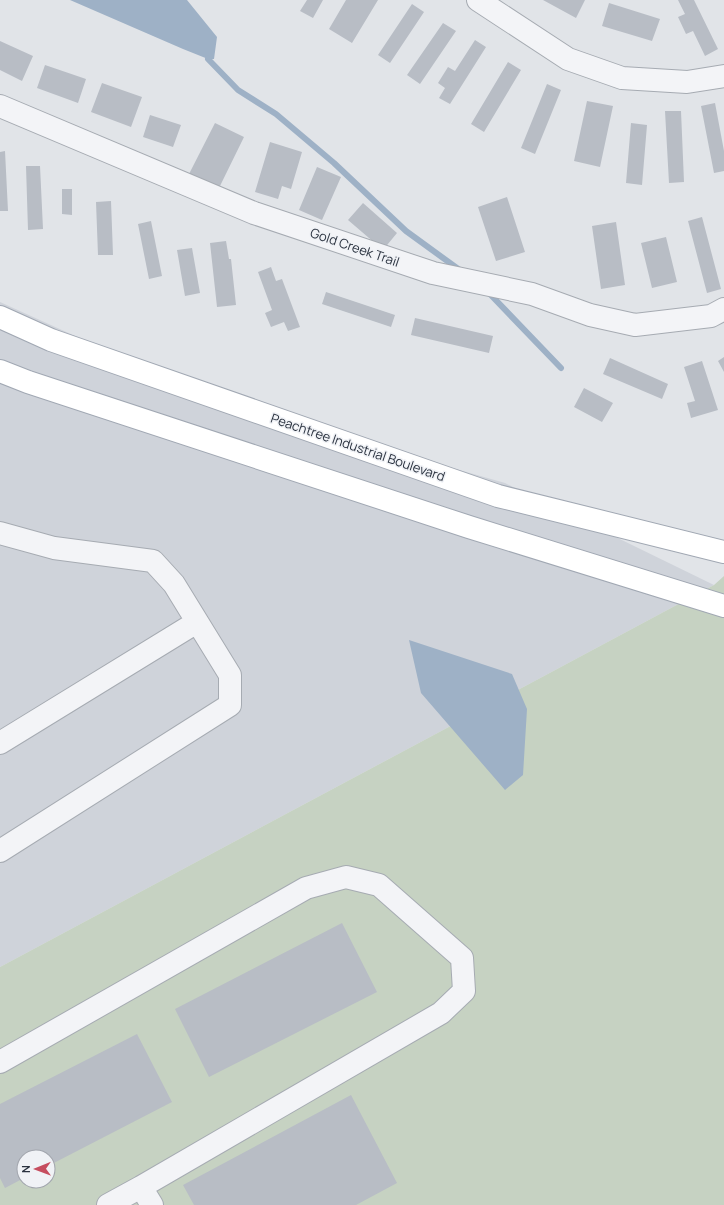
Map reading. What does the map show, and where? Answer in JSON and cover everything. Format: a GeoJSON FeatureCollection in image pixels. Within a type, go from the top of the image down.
{"type":"FeatureCollection","features":[{"type":"Feature","properties":{"kind":"main road","name":"Peachtree Industrial Boulevard"},"geometry":{"type":"LineString","coordinates":[[0,317],[51,340],[498,496],[724,552]]}},
{"type":"Feature","properties":{"kind":"main road"},"geometry":{"type":"LineString","coordinates":[[0,371],[28,382],[470,527],[724,606]]}},
{"type":"Feature","properties":{"kind":"street"},"geometry":{"type":"LineString","coordinates":[[479,0],[568,59],[622,78],[687,82],[724,76]]}},
{"type":"Feature","properties":{"kind":"street","name":"Gold Creek Trail"},"geometry":{"type":"LineString","coordinates":[[0,106],[254,213],[433,273],[532,294],[590,315],[635,325],[711,316],[724,309]]}},
{"type":"Feature","properties":{"kind":"street"},"geometry":{"type":"LineString","coordinates":[[0,533],[54,548],[153,561],[174,584],[230,675],[230,704],[0,851]]}},
{"type":"Feature","properties":{"kind":"street"},"geometry":{"type":"LineString","coordinates":[[0,743],[197,622]]}},
{"type":"Feature","properties":{"kind":"street"},"geometry":{"type":"LineString","coordinates":[[0,1062],[306,888],[346,877],[379,885],[462,958],[464,991],[441,1013],[146,1196],[108,1205]]}},
{"type":"Feature","properties":{"kind":"shaded area"},"geometry":{"type":"Polygon","coordinates":[[[0,302],[221,402],[505,483],[714,585],[0,967],[0,302]]]}},
{"type":"Feature","properties":{"kind":"green space"},"geometry":{"type":"Polygon","coordinates":[[[724,576],[724,1205],[0,1205],[0,967],[714,585],[724,576]]]}},
{"type":"Feature","properties":{"kind":"water"},"geometry":{"type":"Polygon","coordinates":[[[70,0],[187,0],[217,37],[214,59],[208,59],[183,49],[70,0]]]}},
{"type":"Feature","properties":{"kind":"water"},"geometry":{"type":"Polygon","coordinates":[[[409,640],[512,674],[527,709],[523,775],[505,790],[421,693],[409,640]]]}},
{"type":"Feature","properties":{"kind":"building"},"geometry":{"type":"Polygon","coordinates":[[[307,0],[323,0],[313,18],[300,11],[307,0]]]}},
{"type":"Feature","properties":{"kind":"building"},"geometry":{"type":"Polygon","coordinates":[[[346,0],[378,0],[352,43],[329,29],[346,0]]]}},
{"type":"Feature","properties":{"kind":"building"},"geometry":{"type":"Polygon","coordinates":[[[543,0],[585,0],[576,18],[543,0]]]}},
{"type":"Feature","properties":{"kind":"building"},"geometry":{"type":"Polygon","coordinates":[[[678,0],[694,0],[718,49],[705,56],[693,31],[686,34],[678,17],[685,14],[678,0]]]}},
{"type":"Feature","properties":{"kind":"building"},"geometry":{"type":"Polygon","coordinates":[[[609,3],[660,19],[652,41],[602,26],[609,3]]]}},
{"type":"Feature","properties":{"kind":"building"},"geometry":{"type":"Polygon","coordinates":[[[412,4],[424,12],[390,63],[378,55],[412,4]]]}},
{"type":"Feature","properties":{"kind":"building"},"geometry":{"type":"Polygon","coordinates":[[[443,23],[456,31],[420,84],[407,75],[443,23]]]}},
{"type":"Feature","properties":{"kind":"building"},"geometry":{"type":"Polygon","coordinates":[[[475,40],[486,47],[450,104],[439,98],[445,88],[438,83],[448,67],[455,71],[475,40]]]}},
{"type":"Feature","properties":{"kind":"building"},"geometry":{"type":"Polygon","coordinates":[[[0,41],[33,56],[22,81],[0,70],[0,41]]]}},
{"type":"Feature","properties":{"kind":"building"},"geometry":{"type":"Polygon","coordinates":[[[508,62],[521,70],[484,132],[471,124],[508,62]]]}},
{"type":"Feature","properties":{"kind":"building"},"geometry":{"type":"Polygon","coordinates":[[[45,65],[86,79],[78,103],[37,88],[45,65]]]}},
{"type":"Feature","properties":{"kind":"building"},"geometry":{"type":"Polygon","coordinates":[[[102,83],[142,97],[131,127],[91,112],[102,83]]]}},
{"type":"Feature","properties":{"kind":"building"},"geometry":{"type":"Polygon","coordinates":[[[547,84],[561,90],[535,154],[521,148],[547,84]]]}},
{"type":"Feature","properties":{"kind":"building"},"geometry":{"type":"Polygon","coordinates":[[[587,101],[613,106],[600,167],[574,161],[587,101]]]}},
{"type":"Feature","properties":{"kind":"building"},"geometry":{"type":"Polygon","coordinates":[[[715,103],[724,151],[724,171],[714,173],[701,106],[715,103]]]}},
{"type":"Feature","properties":{"kind":"building"},"geometry":{"type":"Polygon","coordinates":[[[665,111],[681,111],[684,182],[669,183],[665,111]]]}},
{"type":"Feature","properties":{"kind":"building"},"geometry":{"type":"Polygon","coordinates":[[[150,115],[181,125],[173,147],[143,137],[150,115]]]}},
{"type":"Feature","properties":{"kind":"building"},"geometry":{"type":"Polygon","coordinates":[[[215,123],[244,137],[219,188],[189,174],[215,123]]]}},
{"type":"Feature","properties":{"kind":"building"},"geometry":{"type":"Polygon","coordinates":[[[631,123],[647,125],[642,185],[626,183],[631,123]]]}},
{"type":"Feature","properties":{"kind":"building"},"geometry":{"type":"Polygon","coordinates":[[[270,142],[302,152],[291,189],[282,186],[278,199],[255,192],[270,142]]]}},
{"type":"Feature","properties":{"kind":"building"},"geometry":{"type":"Polygon","coordinates":[[[5,151],[8,211],[0,211],[0,152],[5,151]]]}},
{"type":"Feature","properties":{"kind":"building"},"geometry":{"type":"Polygon","coordinates":[[[26,166],[40,166],[43,229],[28,230],[26,166]]]}},
{"type":"Feature","properties":{"kind":"building"},"geometry":{"type":"Polygon","coordinates":[[[317,167],[341,177],[322,220],[299,210],[317,167]]]}},
{"type":"Feature","properties":{"kind":"building"},"geometry":{"type":"Polygon","coordinates":[[[62,189],[72,189],[72,215],[62,214],[62,189]]]}},
{"type":"Feature","properties":{"kind":"building"},"geometry":{"type":"Polygon","coordinates":[[[507,197],[525,252],[496,261],[478,207],[507,197]]]}},
{"type":"Feature","properties":{"kind":"building"},"geometry":{"type":"Polygon","coordinates":[[[111,201],[113,255],[98,255],[96,202],[111,201]]]}},
{"type":"Feature","properties":{"kind":"building"},"geometry":{"type":"Polygon","coordinates":[[[363,203],[397,233],[383,250],[348,220],[363,203]]]}},
{"type":"Feature","properties":{"kind":"building"},"geometry":{"type":"Polygon","coordinates":[[[702,217],[721,289],[707,293],[688,221],[702,217]]]}},
{"type":"Feature","properties":{"kind":"building"},"geometry":{"type":"Polygon","coordinates":[[[151,221],[162,276],[149,279],[138,224],[151,221]]]}},
{"type":"Feature","properties":{"kind":"building"},"geometry":{"type":"Polygon","coordinates":[[[616,222],[625,285],[601,289],[592,226],[616,222]]]}},
{"type":"Feature","properties":{"kind":"building"},"geometry":{"type":"Polygon","coordinates":[[[666,237],[677,282],[652,288],[641,243],[666,237]]]}},
{"type":"Feature","properties":{"kind":"building"},"geometry":{"type":"Polygon","coordinates":[[[226,241],[229,259],[231,259],[236,305],[217,307],[210,243],[226,241]]]}},
{"type":"Feature","properties":{"kind":"building"},"geometry":{"type":"Polygon","coordinates":[[[192,248],[200,293],[185,296],[177,250],[192,248]]]}},
{"type":"Feature","properties":{"kind":"building"},"geometry":{"type":"Polygon","coordinates":[[[271,267],[276,281],[282,279],[300,327],[288,331],[284,322],[271,327],[265,313],[272,310],[258,272],[271,267]]]}},
{"type":"Feature","properties":{"kind":"building"},"geometry":{"type":"Polygon","coordinates":[[[326,292],[395,315],[391,327],[322,304],[326,292]]]}},
{"type":"Feature","properties":{"kind":"building"},"geometry":{"type":"Polygon","coordinates":[[[415,318],[493,336],[489,353],[411,335],[415,318]]]}},
{"type":"Feature","properties":{"kind":"building"},"geometry":{"type":"Polygon","coordinates":[[[724,357],[724,372],[718,361],[724,357]]]}},
{"type":"Feature","properties":{"kind":"building"},"geometry":{"type":"Polygon","coordinates":[[[610,358],[668,384],[662,399],[603,374],[610,358]]]}},
{"type":"Feature","properties":{"kind":"building"},"geometry":{"type":"Polygon","coordinates":[[[702,361],[718,410],[691,418],[687,403],[695,401],[684,367],[702,361]]]}},
{"type":"Feature","properties":{"kind":"building"},"geometry":{"type":"Polygon","coordinates":[[[584,388],[613,403],[602,422],[574,407],[584,388]]]}},
{"type":"Feature","properties":{"kind":"building"},"geometry":{"type":"Polygon","coordinates":[[[342,923],[377,992],[209,1077],[175,1009],[342,923]]]}},
{"type":"Feature","properties":{"kind":"building"},"geometry":{"type":"Polygon","coordinates":[[[137,1034],[172,1102],[56,1162],[56,1149],[16,1149],[16,1182],[5,1188],[0,1178],[0,1104],[137,1034]]]}},
{"type":"Feature","properties":{"kind":"building"},"geometry":{"type":"Polygon","coordinates":[[[351,1095],[397,1183],[356,1205],[194,1205],[183,1185],[351,1095]]]}},
{"type":"Feature","properties":{"kind":"waterway"},"geometry":{"type":"LineString","coordinates":[[208,59],[238,90],[276,114],[334,163],[406,231],[461,271]]}},
{"type":"Feature","properties":{"kind":"waterway"},"geometry":{"type":"LineString","coordinates":[[487,291],[561,368]]}}]}
